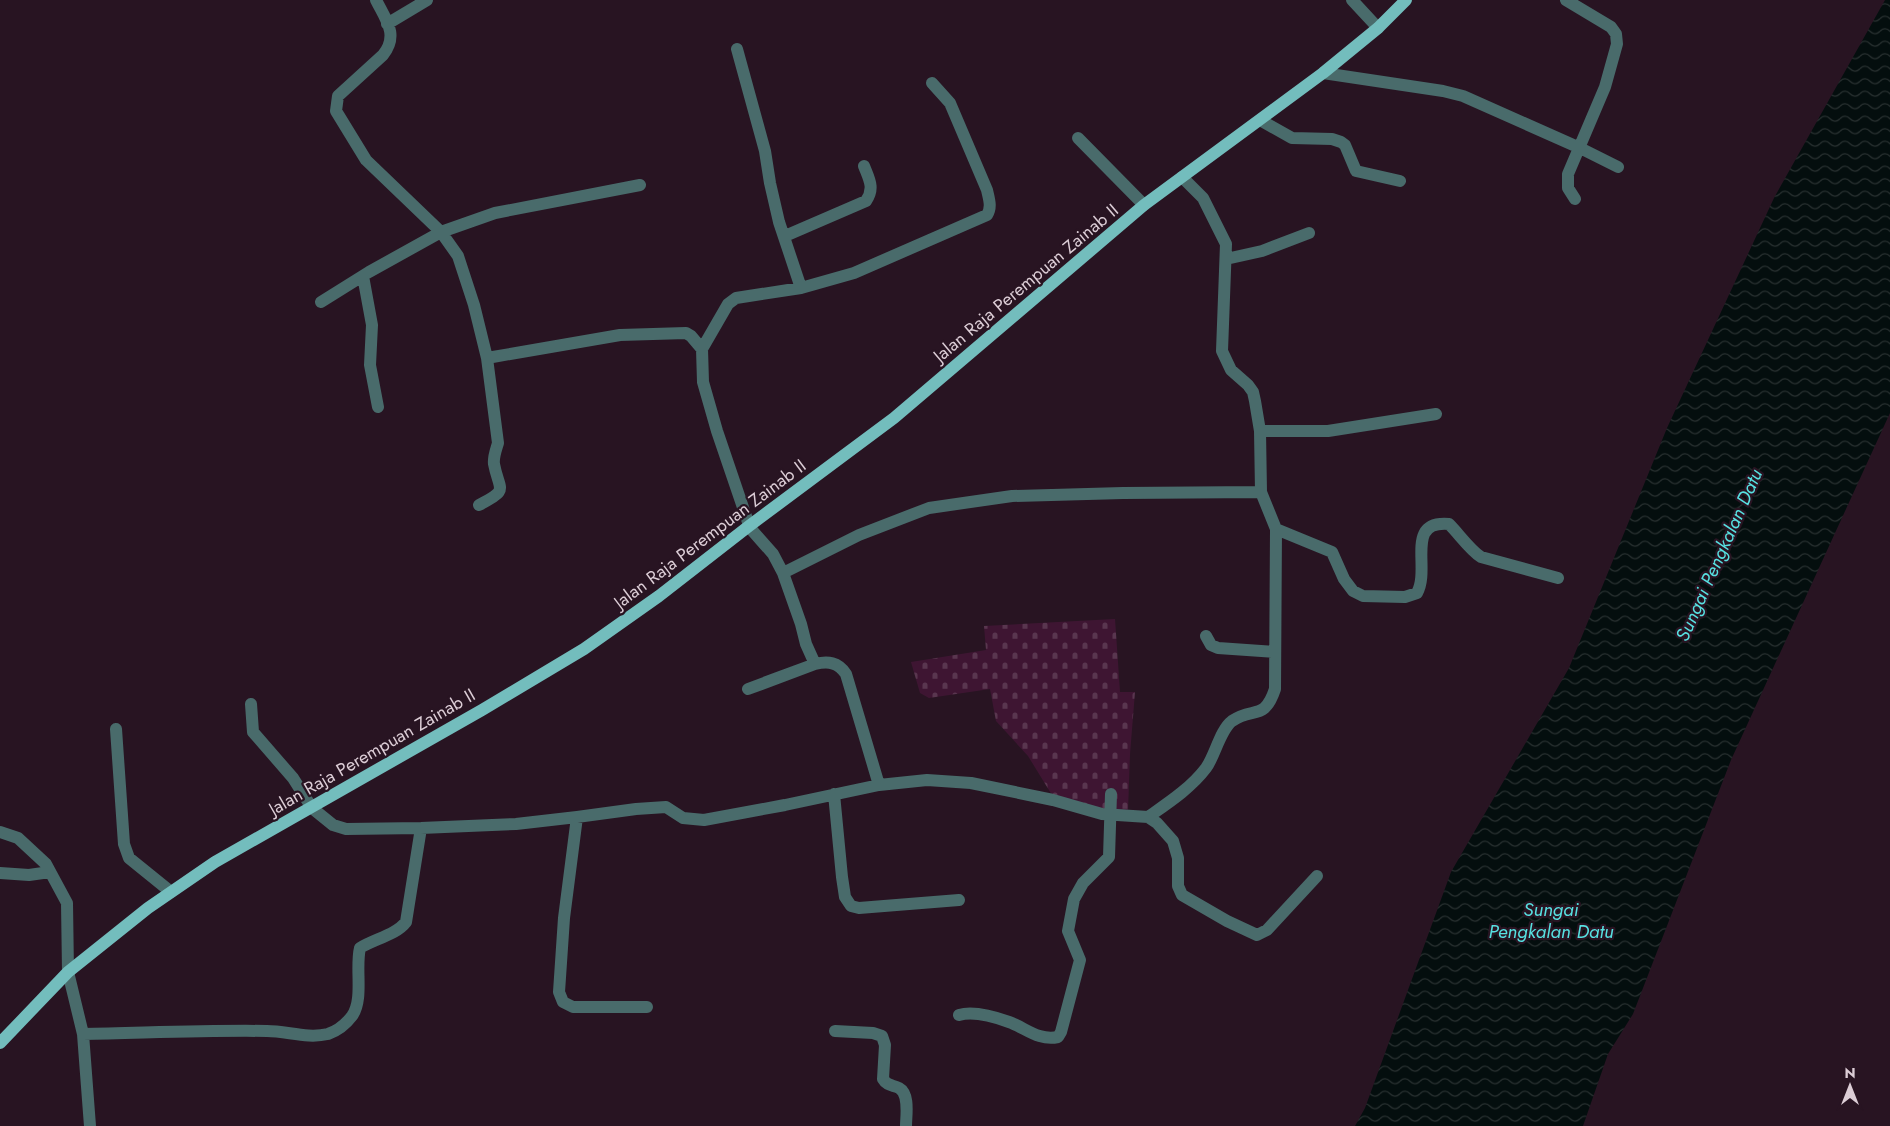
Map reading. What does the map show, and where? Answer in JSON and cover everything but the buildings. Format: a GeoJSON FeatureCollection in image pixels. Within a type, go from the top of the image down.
{"type":"FeatureCollection","features":[{"type":"Feature","properties":{"kind":"main road","name":"Jalan Raja Perempuan Zainab II"},"geometry":{"type":"LineString","coordinates":[[0,1043],[68,972],[148,908],[215,862],[312,808],[584,649],[659,596],[894,418],[1144,205],[1323,73],[1378,28],[1406,0]]}},
{"type":"Feature","properties":{"kind":"street"},"geometry":{"type":"LineString","coordinates":[[376,0],[392,38],[383,56],[338,96],[336,111],[366,160],[441,232],[458,256],[474,305],[487,358],[498,444],[494,464],[500,490],[495,496],[479,505]]}},
{"type":"Feature","properties":{"kind":"street"},"geometry":{"type":"LineString","coordinates":[[387,24],[427,0]]}},
{"type":"Feature","properties":{"kind":"street"},"geometry":{"type":"LineString","coordinates":[[1352,0],[1378,28]]}},
{"type":"Feature","properties":{"kind":"street"},"geometry":{"type":"LineString","coordinates":[[1566,0],[1611,27],[1616,34],[1617,44],[1584,150],[1568,174],[1568,188],[1575,199]]}},
{"type":"Feature","properties":{"kind":"street"},"geometry":{"type":"LineString","coordinates":[[736,50],[765,151],[770,183],[801,288]]}},
{"type":"Feature","properties":{"kind":"street"},"geometry":{"type":"LineString","coordinates":[[1323,73],[1463,96],[1618,167]]}},
{"type":"Feature","properties":{"kind":"street"},"geometry":{"type":"LineString","coordinates":[[815,664],[806,644],[784,573],[772,554],[749,526],[717,431],[703,382],[702,349],[728,304],[736,298],[801,288],[854,273],[987,215],[990,211],[990,204],[987,190],[950,103],[932,83]]}},
{"type":"Feature","properties":{"kind":"street"},"geometry":{"type":"LineString","coordinates":[[1260,120],[1292,138],[1332,139],[1341,142],[1345,145],[1356,171],[1400,181]]}},
{"type":"Feature","properties":{"kind":"street"},"geometry":{"type":"LineString","coordinates":[[1078,138],[1144,205]]}},
{"type":"Feature","properties":{"kind":"street"},"geometry":{"type":"LineString","coordinates":[[785,236],[866,201],[872,186],[864,166]]}},
{"type":"Feature","properties":{"kind":"street"},"geometry":{"type":"LineString","coordinates":[[1148,817],[1193,782],[1207,767],[1231,722],[1259,711],[1270,703],[1275,690],[1276,529],[1261,492],[1260,431],[1253,392],[1244,380],[1230,370],[1222,351],[1226,244],[1203,198],[1182,177]]}},
{"type":"Feature","properties":{"kind":"street"},"geometry":{"type":"LineString","coordinates":[[321,302],[362,276],[441,232],[495,213],[640,185]]}},
{"type":"Feature","properties":{"kind":"street"},"geometry":{"type":"LineString","coordinates":[[1226,259],[1262,251],[1309,233]]}},
{"type":"Feature","properties":{"kind":"street"},"geometry":{"type":"LineString","coordinates":[[362,276],[372,325],[370,365],[378,407]]}},
{"type":"Feature","properties":{"kind":"street"},"geometry":{"type":"LineString","coordinates":[[487,358],[620,335],[686,334],[691,336],[702,349]]}},
{"type":"Feature","properties":{"kind":"street"},"geometry":{"type":"LineString","coordinates":[[1260,431],[1328,431],[1436,414]]}},
{"type":"Feature","properties":{"kind":"street"},"geometry":{"type":"LineString","coordinates":[[784,573],[859,535],[929,508],[1012,496],[1261,492]]}},
{"type":"Feature","properties":{"kind":"street"},"geometry":{"type":"LineString","coordinates":[[1276,529],[1332,552],[1344,579],[1353,591],[1363,596],[1405,597],[1417,593],[1421,584],[1423,533],[1428,526],[1439,523],[1449,524],[1467,542],[1472,551],[1481,557],[1558,578]]}},
{"type":"Feature","properties":{"kind":"street"},"geometry":{"type":"LineString","coordinates":[[1206,636],[1211,645],[1218,648],[1276,652]]}},
{"type":"Feature","properties":{"kind":"street"},"geometry":{"type":"LineString","coordinates":[[748,689],[815,664],[824,662],[837,664],[846,674],[879,785]]}},
{"type":"Feature","properties":{"kind":"street"},"geometry":{"type":"LineString","coordinates":[[251,704],[253,732],[294,778],[312,808],[333,825],[346,829],[516,824],[666,807],[683,818],[704,820],[879,785],[927,780],[971,783],[1053,800],[1088,811],[1148,817],[1157,823],[1173,841],[1178,858],[1178,886],[1182,895],[1222,919],[1253,934],[1264,933],[1318,876]]}},
{"type":"Feature","properties":{"kind":"street"},"geometry":{"type":"LineString","coordinates":[[116,729],[124,844],[129,858],[171,892]]}},
{"type":"Feature","properties":{"kind":"street"},"geometry":{"type":"LineString","coordinates":[[834,794],[845,897],[851,906],[859,908],[959,900]]}},
{"type":"Feature","properties":{"kind":"street"},"geometry":{"type":"LineString","coordinates":[[959,1015],[966,1013],[994,1018],[1010,1022],[1037,1036],[1058,1037],[1061,1032],[1080,960],[1068,931],[1074,899],[1083,883],[1109,857],[1112,794]]}},
{"type":"Feature","properties":{"kind":"street"},"geometry":{"type":"LineString","coordinates":[[577,817],[564,918],[559,992],[563,1002],[574,1007],[647,1007]]}},
{"type":"Feature","properties":{"kind":"street"},"geometry":{"type":"LineString","coordinates":[[83,1034],[269,1031],[305,1036],[327,1034],[337,1030],[354,1014],[358,1000],[358,956],[360,948],[402,927],[406,922],[421,828]]}},
{"type":"Feature","properties":{"kind":"street"},"geometry":{"type":"LineString","coordinates":[[0,832],[18,838],[46,864],[67,903],[68,972],[83,1034],[90,1126]]}},
{"type":"Feature","properties":{"kind":"street"},"geometry":{"type":"LineString","coordinates":[[0,873],[29,875],[50,872]]}},
{"type":"Feature","properties":{"kind":"street"},"geometry":{"type":"LineString","coordinates":[[835,1031],[873,1033],[882,1036],[885,1045],[883,1078],[889,1085],[900,1089],[906,1095],[906,1126]]}},
{"type":"Feature","properties":{"kind":"green space"},"geometry":{"type":"Polygon","coordinates":[[[1115,619],[1120,692],[1135,692],[1128,811],[1112,811],[1052,795],[1028,756],[996,721],[990,689],[929,698],[920,693],[911,662],[986,650],[984,626],[1115,619]]]}},
{"type":"Feature","properties":{"kind":"water","name":"Sungai Pengkalan Datu"},"geometry":{"type":"Polygon","coordinates":[[[1885,0],[1890,0],[1890,413],[1731,760],[1633,1014],[1608,1054],[1583,1126],[1355,1126],[1365,1108],[1451,872],[1569,668],[1667,428],[1774,198],[1885,0]]]}}]}
